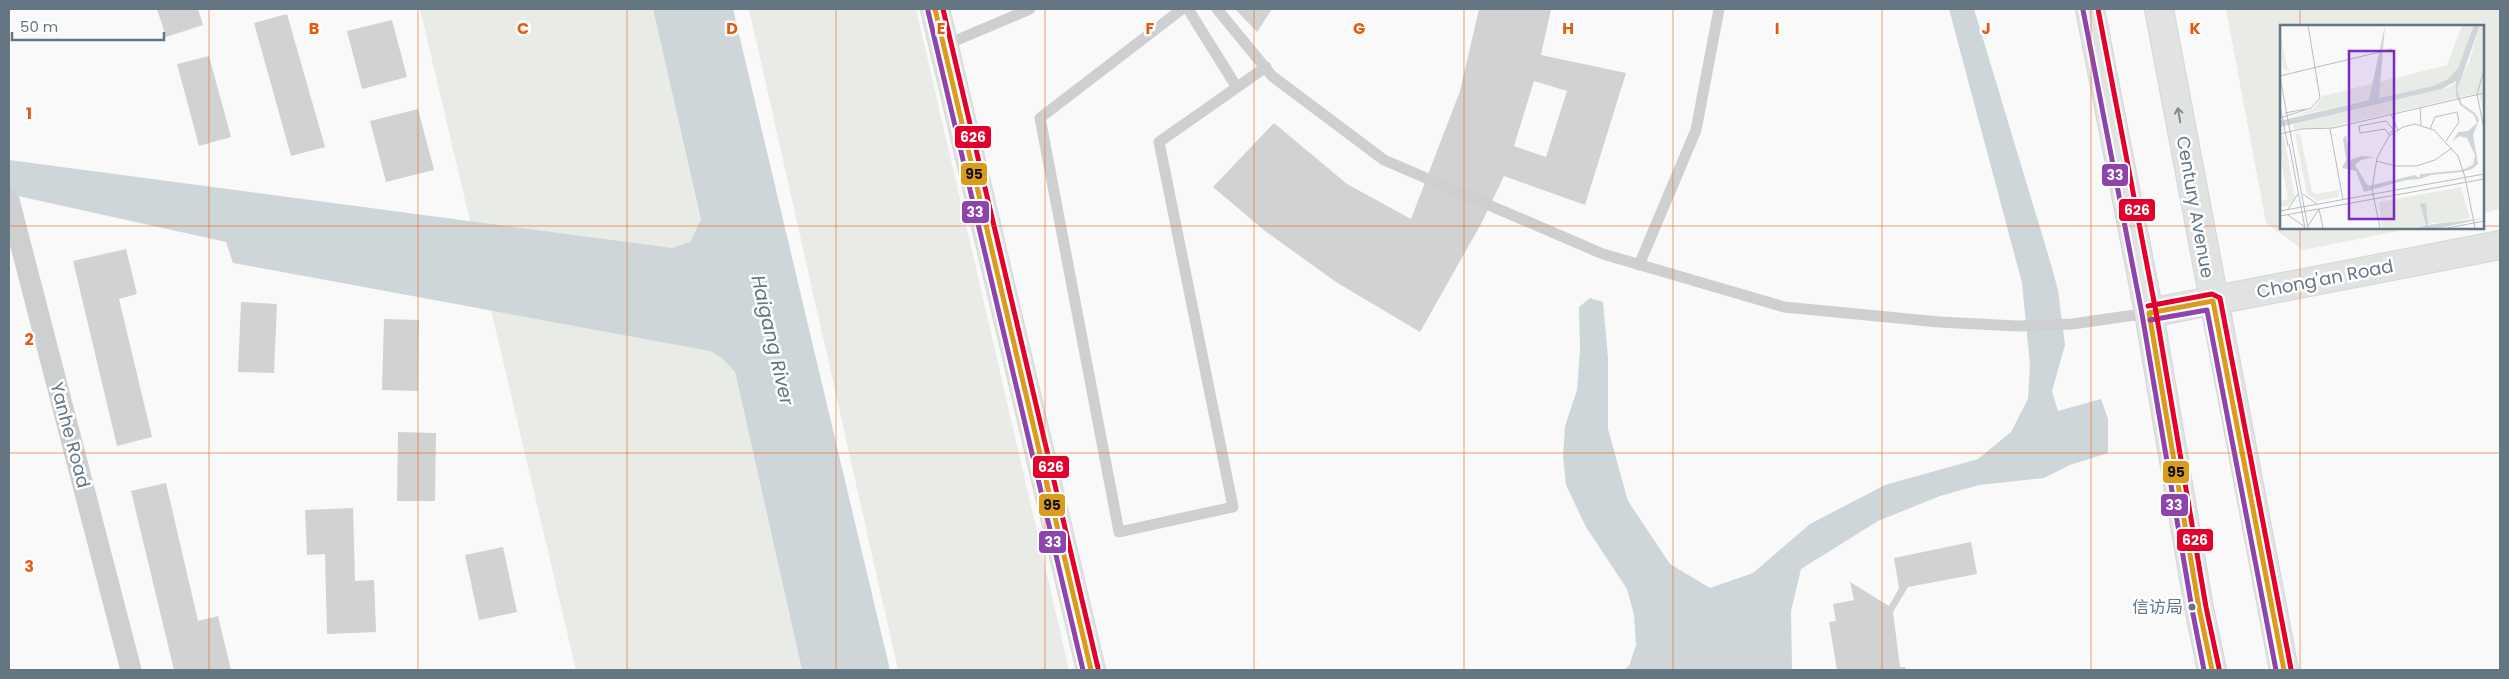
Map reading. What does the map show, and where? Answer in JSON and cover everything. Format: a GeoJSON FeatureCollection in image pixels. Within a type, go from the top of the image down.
{"type":"FeatureCollection","features":[{"type":"Feature","properties":{"kind":"main road"},"geometry":{"type":"LineString","coordinates":[[935,9],[1091,670]]}},
{"type":"Feature","properties":{"kind":"main road"},"geometry":{"type":"LineString","coordinates":[[2090,9],[2149,313],[2212,670]]}},
{"type":"Feature","properties":{"kind":"main road","name":"Century Avenue"},"geometry":{"type":"LineString","coordinates":[[2159,9],[2284,670]]}},
{"type":"Feature","properties":{"kind":"main road","name":"Chong'an Road"},"geometry":{"type":"LineString","coordinates":[[2149,313],[2500,245]]}},
{"type":"Feature","properties":{"kind":"street","name":"Yanhe Road"},"geometry":{"type":"LineString","coordinates":[[10,208],[131,670]]}},
{"type":"Feature","properties":{"kind":"lane"},"geometry":{"type":"LineString","coordinates":[[944,46],[1030,9]]}},
{"type":"Feature","properties":{"kind":"lane"},"geometry":{"type":"LineString","coordinates":[[1182,9],[1040,118],[1119,532],[1233,507],[1159,142],[1236,86],[1266,67]]}},
{"type":"Feature","properties":{"kind":"lane"},"geometry":{"type":"LineString","coordinates":[[1188,9],[1236,86]]}},
{"type":"Feature","properties":{"kind":"lane"},"geometry":{"type":"LineString","coordinates":[[1217,9],[1272,76],[1384,160],[1603,254],[1784,307],[1939,322],[2017,326],[2072,324],[2149,313]]}},
{"type":"Feature","properties":{"kind":"lane"},"geometry":{"type":"LineString","coordinates":[[1639,265],[1696,130],[1718,9]]}},
{"type":"Feature","properties":{"kind":"shaded area"},"geometry":{"type":"Polygon","coordinates":[[[420,9],[653,9],[802,670],[576,670],[420,9]]]}},
{"type":"Feature","properties":{"kind":"shaded area"},"geometry":{"type":"Polygon","coordinates":[[[749,9],[916,9],[1069,670],[898,670],[749,9]]]}},
{"type":"Feature","properties":{"kind":"shaded area"},"geometry":{"type":"Polygon","coordinates":[[[2226,9],[2500,9],[2500,209],[2484,213],[2484,25],[2280,25],[2280,229],[2408,229],[2303,250],[2266,223],[2226,9]]]}},
{"type":"Feature","properties":{"kind":"water","name":"Haigang River"},"geometry":{"type":"Polygon","coordinates":[[[653,9],[733,9],[890,670],[802,670],[735,372],[722,358],[710,351],[233,263],[226,242],[9,194],[9,160],[672,248],[690,242],[701,220],[653,9]]]}},
{"type":"Feature","properties":{"kind":"water"},"geometry":{"type":"Polygon","coordinates":[[[1949,9],[1974,9],[2058,290],[2065,345],[2052,391],[2058,411],[2101,399],[2108,419],[2108,453],[2070,465],[2044,478],[1979,485],[1940,496],[1878,521],[1801,569],[1791,611],[1792,670],[1624,670],[1629,666],[1636,645],[1634,615],[1627,589],[1586,527],[1566,485],[1563,456],[1565,426],[1577,390],[1580,350],[1579,307],[1590,298],[1603,302],[1608,358],[1608,429],[1628,501],[1670,564],[1710,588],[1753,573],[1810,524],[1885,485],[1978,459],[2011,432],[2028,399],[2030,365],[2022,283],[1949,9]]]}},
{"type":"Feature","properties":{"kind":"building"},"geometry":{"type":"Polygon","coordinates":[[[157,9],[198,9],[203,25],[166,37],[157,9]]]}},
{"type":"Feature","properties":{"kind":"building"},"geometry":{"type":"Polygon","coordinates":[[[1235,9],[1272,9],[1257,32],[1235,9]]]}},
{"type":"Feature","properties":{"kind":"building"},"geometry":{"type":"Polygon","coordinates":[[[1479,9],[1551,9],[1541,55],[1626,73],[1585,205],[1504,176],[1481,224],[1420,332],[1336,282],[1265,231],[1213,187],[1274,123],[1347,184],[1411,219],[1460,91],[1479,9]],[[1534,81],[1514,146],[1546,157],[1567,91],[1534,81]]]}},
{"type":"Feature","properties":{"kind":"building"},"geometry":{"type":"Polygon","coordinates":[[[287,14],[325,147],[291,156],[254,23],[287,14]]]}},
{"type":"Feature","properties":{"kind":"building"},"geometry":{"type":"Polygon","coordinates":[[[392,20],[407,77],[362,89],[347,31],[392,20]]]}},
{"type":"Feature","properties":{"kind":"building"},"geometry":{"type":"Polygon","coordinates":[[[209,56],[231,137],[199,146],[177,64],[209,56]]]}},
{"type":"Feature","properties":{"kind":"building"},"geometry":{"type":"Polygon","coordinates":[[[418,109],[434,170],[386,182],[370,121],[418,109]]]}},
{"type":"Feature","properties":{"kind":"building"},"geometry":{"type":"Polygon","coordinates":[[[126,249],[137,294],[119,299],[152,437],[117,446],[73,261],[126,249]]]}},
{"type":"Feature","properties":{"kind":"building"},"geometry":{"type":"Polygon","coordinates":[[[241,302],[277,304],[274,373],[238,372],[241,302]]]}},
{"type":"Feature","properties":{"kind":"building"},"geometry":{"type":"Polygon","coordinates":[[[384,319],[419,320],[418,391],[382,390],[384,319]]]}},
{"type":"Feature","properties":{"kind":"building"},"geometry":{"type":"Polygon","coordinates":[[[398,432],[436,433],[435,501],[397,501],[398,432]]]}},
{"type":"Feature","properties":{"kind":"building"},"geometry":{"type":"Polygon","coordinates":[[[166,483],[198,621],[218,616],[231,670],[174,670],[131,491],[166,483]]]}},
{"type":"Feature","properties":{"kind":"building"},"geometry":{"type":"Polygon","coordinates":[[[353,508],[355,581],[374,580],[376,632],[327,634],[325,554],[307,555],[305,510],[353,508]]]}},
{"type":"Feature","properties":{"kind":"building"},"geometry":{"type":"Polygon","coordinates":[[[1971,542],[1977,574],[1908,587],[1893,612],[1900,667],[1905,667],[1906,670],[1837,670],[1829,622],[1836,621],[1833,604],[1854,600],[1850,582],[1889,606],[1899,588],[1894,558],[1971,542]]]}},
{"type":"Feature","properties":{"kind":"building"},"geometry":{"type":"Polygon","coordinates":[[[503,547],[517,612],[479,620],[465,555],[503,547]]]}},
{"type":"Feature","properties":{"kind":"transit line","name":"95"},"geometry":{"type":"LineString","coordinates":[[935,9],[1091,670]]}},
{"type":"Feature","properties":{"kind":"transit line","name":"626"},"geometry":{"type":"LineString","coordinates":[[943,9],[1098,668]]}},
{"type":"Feature","properties":{"kind":"transit line","name":"626"},"geometry":{"type":"LineString","coordinates":[[2098,9],[2156,312],[2206,607],[2219,668]]}},
{"type":"Feature","properties":{"kind":"transit line","name":"33"},"geometry":{"type":"LineString","coordinates":[[2083,10],[2142,314],[2204,670]]}},
{"type":"Feature","properties":{"kind":"transit line","name":"33"},"geometry":{"type":"LineString","coordinates":[[928,11],[1083,670]]}},
{"type":"Feature","properties":{"kind":"transit line","name":"626"},"geometry":{"type":"LineString","coordinates":[[2148,306],[2212,294],[2220,298],[2291,669]]}},
{"type":"Feature","properties":{"kind":"transit line","name":"95"},"geometry":{"type":"LineString","coordinates":[[2212,670],[2199,608],[2149,313],[2213,301],[2284,670]]}},
{"type":"Feature","properties":{"kind":"transit line","name":"33"},"geometry":{"type":"LineString","coordinates":[[2150,320],[2207,310],[2276,670]]}},
{"type":"Feature","properties":{"kind":"place","name":"信访局"},"geometry":{"type":"Point","coordinates":[2192,607]}}]}
